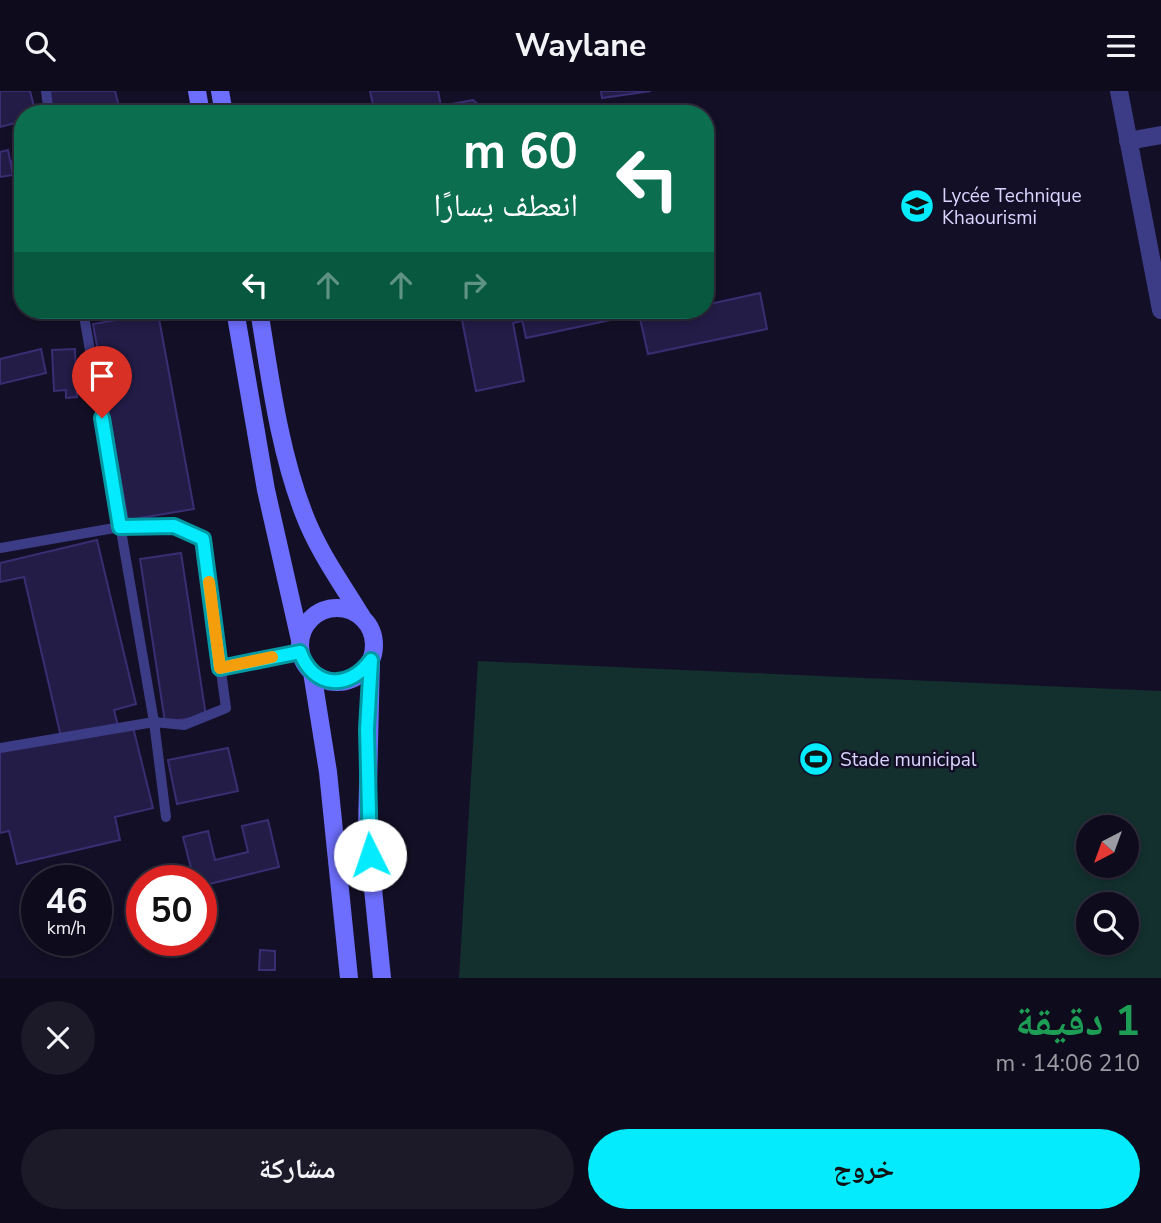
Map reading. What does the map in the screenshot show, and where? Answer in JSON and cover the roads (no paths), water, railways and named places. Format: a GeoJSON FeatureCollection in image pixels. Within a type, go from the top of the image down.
{"type":"FeatureCollection","features":[{"type":"Feature","properties":{"kind":"main road"},"geometry":{"type":"LineString","coordinates":[[237,319],[266,490],[300,646],[312,672],[328,772],[349,978]]}},
{"type":"Feature","properties":{"kind":"main road"},"geometry":{"type":"LineString","coordinates":[[261,319],[289,464],[303,513],[317,543],[373,637],[367,829],[382,978]]}},
{"type":"Feature","properties":{"kind":"main road"},"geometry":{"type":"LineString","coordinates":[[300,646],[303,629],[318,612],[341,608],[362,617]]}},
{"type":"Feature","properties":{"kind":"main road"},"geometry":{"type":"LineString","coordinates":[[312,672],[333,681],[344,681],[355,677],[371,660]]}},
{"type":"Feature","properties":{"kind":"street"},"geometry":{"type":"LineString","coordinates":[[1119,91],[1161,310]]}},
{"type":"Feature","properties":{"kind":"street"},"geometry":{"type":"LineString","coordinates":[[1128,141],[1161,135]]}},
{"type":"Feature","properties":{"kind":"lane"},"geometry":{"type":"LineString","coordinates":[[85,319],[154,722],[166,817]]}},
{"type":"Feature","properties":{"kind":"lane"},"geometry":{"type":"LineString","coordinates":[[0,548],[120,527],[174,526],[203,539],[226,708],[184,725],[154,722],[0,748]]}},
{"type":"Feature","properties":{"kind":"lane"},"geometry":{"type":"LineString","coordinates":[[220,668],[300,646]]}},
{"type":"Feature","properties":{"kind":"place","name":"Lycée Technique Khaourismi"},"geometry":{"type":"Point","coordinates":[917,206]}},
{"type":"Feature","properties":{"kind":"place","name":"Stade municipal"},"geometry":{"type":"Point","coordinates":[816,759]}}]}
